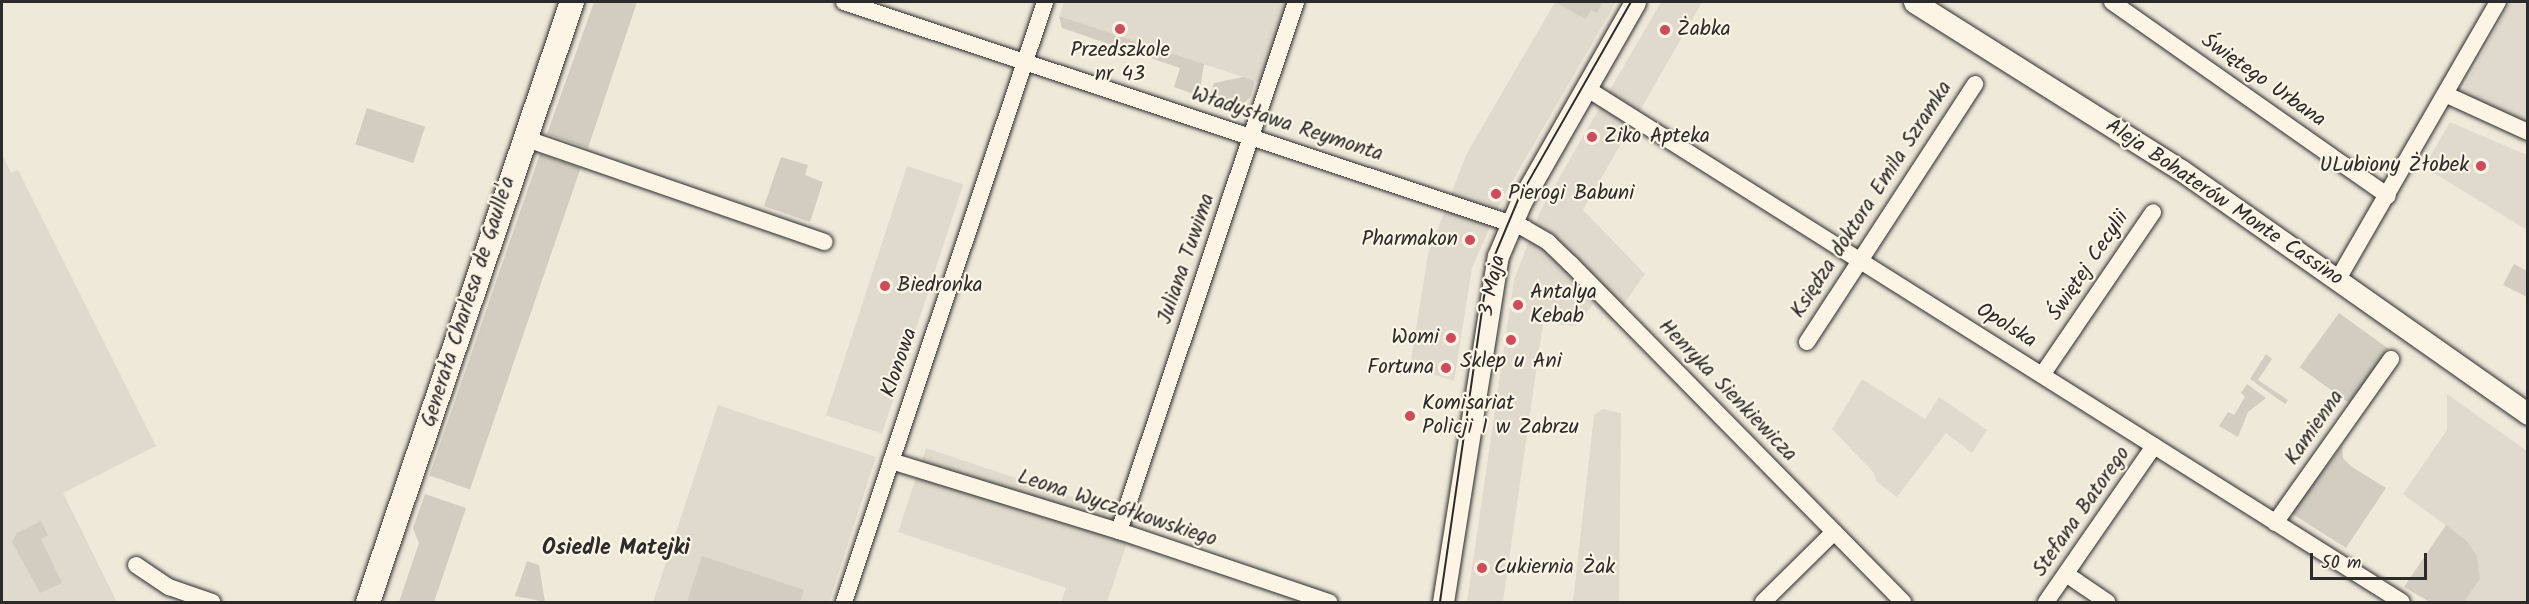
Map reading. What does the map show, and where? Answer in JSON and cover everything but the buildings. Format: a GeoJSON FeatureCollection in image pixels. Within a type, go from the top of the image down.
{"type":"FeatureCollection","features":[{"type":"Feature","properties":{"kind":"main road","name":"Generała Charlesa de Gaulle'a"},"geometry":{"type":"LineString","coordinates":[[368,603],[565,13],[572,2]]}},
{"type":"Feature","properties":{"kind":"street","name":"Władysława Reymonta"},"geometry":{"type":"LineString","coordinates":[[844,2],[1251,138],[1512,221]]}},
{"type":"Feature","properties":{"kind":"street","name":"Klonowa"},"geometry":{"type":"LineString","coordinates":[[844,603],[1045,2]]}},
{"type":"Feature","properties":{"kind":"street","name":"Juliana Tuwima"},"geometry":{"type":"LineString","coordinates":[[1119,531],[1296,2]]}},
{"type":"Feature","properties":{"kind":"street","name":"3 Maja"},"geometry":{"type":"LineString","coordinates":[[1443,603],[1485,322],[1498,256],[1512,221],[1635,2]]}},
{"type":"Feature","properties":{"kind":"street","name":"Aleja Bohaterów Monte Cassino"},"geometry":{"type":"LineString","coordinates":[[1914,2],[2181,170],[2528,414]]}},
{"type":"Feature","properties":{"kind":"street","name":"Świętego Urbana"},"geometry":{"type":"LineString","coordinates":[[2112,2],[2388,196]]}},
{"type":"Feature","properties":{"kind":"street"},"geometry":{"type":"LineString","coordinates":[[2338,279],[2447,95],[2498,2]]}},
{"type":"Feature","properties":{"kind":"street","name":"Księdza doktora Emila Szramka"},"geometry":{"type":"LineString","coordinates":[[1807,342],[1976,84]]}},
{"type":"Feature","properties":{"kind":"street","name":"Opolska"},"geometry":{"type":"LineString","coordinates":[[1586,88],[2402,603]]}},
{"type":"Feature","properties":{"kind":"street"},"geometry":{"type":"LineString","coordinates":[[2447,95],[2528,132]]}},
{"type":"Feature","properties":{"kind":"street"},"geometry":{"type":"LineString","coordinates":[[524,138],[825,242]]}},
{"type":"Feature","properties":{"kind":"street","name":"Świętej Cecylii"},"geometry":{"type":"LineString","coordinates":[[2042,375],[2153,212]]}},
{"type":"Feature","properties":{"kind":"street","name":"Henryka Sienkiewicza"},"geometry":{"type":"LineString","coordinates":[[1512,221],[1548,242],[1903,603]]}},
{"type":"Feature","properties":{"kind":"street","name":"Kamienna"},"geometry":{"type":"LineString","coordinates":[[2275,523],[2391,359]]}},
{"type":"Feature","properties":{"kind":"street","name":"Stefana Batorego"},"geometry":{"type":"LineString","coordinates":[[2046,603],[2154,446]]}},
{"type":"Feature","properties":{"kind":"street","name":"Leona Wyczółkowskiego"},"geometry":{"type":"LineString","coordinates":[[891,461],[1119,531],[1329,603]]}},
{"type":"Feature","properties":{"kind":"street"},"geometry":{"type":"LineString","coordinates":[[1763,603],[1834,532]]}},
{"type":"Feature","properties":{"kind":"street"},"geometry":{"type":"LineString","coordinates":[[136,565],[170,587],[212,603]]}},
{"type":"Feature","properties":{"kind":"street"},"geometry":{"type":"LineString","coordinates":[[2066,574],[2107,603]]}},
{"type":"Feature","properties":{"kind":"shaded area"},"geometry":{"type":"Polygon","coordinates":[[[594,2],[637,2],[588,148],[547,134],[594,2]]]}},
{"type":"Feature","properties":{"kind":"shaded area"},"geometry":{"type":"Polygon","coordinates":[[[1064,2],[1289,2],[1261,83],[1059,16],[1064,2]]]}},
{"type":"Feature","properties":{"kind":"shaded area"},"geometry":{"type":"Polygon","coordinates":[[[1555,2],[1616,2],[1502,199],[1472,268],[1454,381],[1410,367],[1428,254],[1467,153],[1555,2]]]}},
{"type":"Feature","properties":{"kind":"shaded area"},"geometry":{"type":"Polygon","coordinates":[[[1555,2],[1603,2],[1597,13],[1591,10],[1586,19],[1555,2]]]}},
{"type":"Feature","properties":{"kind":"shaded area"},"geometry":{"type":"Polygon","coordinates":[[[1661,2],[1702,2],[1583,210],[1645,274],[1611,322],[1593,304],[1576,326],[1543,323],[1503,602],[1467,602],[1514,280],[1541,209],[1661,2]]]}},
{"type":"Feature","properties":{"kind":"shaded area"},"geometry":{"type":"Polygon","coordinates":[[[2510,2],[2527,4],[2527,122],[2461,93],[2510,2]]]}},
{"type":"Feature","properties":{"kind":"shaded area"},"geometry":{"type":"Polygon","coordinates":[[[1059,16],[1204,64],[1199,96],[1174,87],[1180,68],[1062,28],[1059,16]]]}},
{"type":"Feature","properties":{"kind":"shaded area"},"geometry":{"type":"Polygon","coordinates":[[[1243,77],[1255,81],[1251,96],[1239,109],[1209,99],[1214,83],[1243,77]]]}},
{"type":"Feature","properties":{"kind":"shaded area"},"geometry":{"type":"Polygon","coordinates":[[[367,108],[425,127],[413,163],[355,144],[367,108]]]}},
{"type":"Feature","properties":{"kind":"shaded area"},"geometry":{"type":"Polygon","coordinates":[[[2450,122],[2527,155],[2527,230],[2424,167],[2450,122]]]}},
{"type":"Feature","properties":{"kind":"shaded area"},"geometry":{"type":"Polygon","coordinates":[[[2,154],[11,173],[18,170],[156,446],[63,493],[117,602],[2,602],[2,154]]]}},
{"type":"Feature","properties":{"kind":"shaded area"},"geometry":{"type":"Polygon","coordinates":[[[540,154],[581,168],[470,489],[429,475],[540,154]]]}},
{"type":"Feature","properties":{"kind":"shaded area"},"geometry":{"type":"Polygon","coordinates":[[[781,157],[808,165],[805,175],[823,182],[810,222],[764,206],[781,157]]]}},
{"type":"Feature","properties":{"kind":"shaded area"},"geometry":{"type":"Polygon","coordinates":[[[907,166],[963,184],[882,433],[826,415],[907,166]]]}},
{"type":"Feature","properties":{"kind":"shaded area"},"geometry":{"type":"Polygon","coordinates":[[[2514,264],[2527,271],[2527,297],[2503,285],[2514,264]]]}},
{"type":"Feature","properties":{"kind":"shaded area"},"geometry":{"type":"Polygon","coordinates":[[[2339,313],[2388,349],[2349,403],[2300,367],[2339,313]]]}},
{"type":"Feature","properties":{"kind":"shaded area"},"geometry":{"type":"Polygon","coordinates":[[[2266,354],[2272,359],[2258,380],[2288,400],[2285,404],[2250,379],[2266,354]]]}},
{"type":"Feature","properties":{"kind":"shaded area"},"geometry":{"type":"Polygon","coordinates":[[[1862,379],[1925,419],[1939,397],[1987,430],[1972,453],[1946,433],[1897,497],[1876,481],[1874,473],[1832,429],[1862,379]]]}},
{"type":"Feature","properties":{"kind":"shaded area"},"geometry":{"type":"Polygon","coordinates":[[[2247,384],[2266,398],[2248,412],[2238,437],[2219,426],[2228,412],[2234,415],[2245,397],[2241,393],[2247,384]]]}},
{"type":"Feature","properties":{"kind":"shaded area"},"geometry":{"type":"Polygon","coordinates":[[[2447,394],[2527,451],[2527,602],[2464,602],[2480,579],[2467,541],[2403,494],[2447,430],[2447,394]]]}},
{"type":"Feature","properties":{"kind":"shaded area"},"geometry":{"type":"Polygon","coordinates":[[[718,405],[876,457],[829,602],[653,602],[718,405]]]}},
{"type":"Feature","properties":{"kind":"shaded area"},"geometry":{"type":"Polygon","coordinates":[[[1603,409],[1621,413],[1619,602],[1573,602],[1594,415],[1603,409]]]}},
{"type":"Feature","properties":{"kind":"shaded area"},"geometry":{"type":"Polygon","coordinates":[[[2342,446],[2343,458],[2352,467],[2386,488],[2346,548],[2291,513],[2342,446]]]}},
{"type":"Feature","properties":{"kind":"shaded area"},"geometry":{"type":"Polygon","coordinates":[[[926,448],[1135,518],[1107,602],[1061,602],[1066,588],[898,532],[926,448]]]}},
{"type":"Feature","properties":{"kind":"shaded area"},"geometry":{"type":"Polygon","coordinates":[[[425,494],[466,508],[434,602],[399,602],[419,543],[413,528],[425,494]]]}},
{"type":"Feature","properties":{"kind":"shaded area"},"geometry":{"type":"Polygon","coordinates":[[[41,521],[48,535],[41,539],[62,583],[40,593],[12,542],[17,533],[41,521]]]}},
{"type":"Feature","properties":{"kind":"shaded area"},"geometry":{"type":"Polygon","coordinates":[[[2446,525],[2467,541],[2477,556],[2480,579],[2464,602],[2430,602],[2404,587],[2446,525]]]}},
{"type":"Feature","properties":{"kind":"shaded area"},"geometry":{"type":"Polygon","coordinates":[[[702,556],[804,590],[800,602],[687,602],[702,556]]]}},
{"type":"Feature","properties":{"kind":"shaded area"},"geometry":{"type":"Polygon","coordinates":[[[527,561],[539,565],[545,602],[515,596],[527,561]]]}},
{"type":"Feature","properties":{"kind":"tram line"},"geometry":{"type":"LineString","coordinates":[[1440,602],[1484,297],[1495,255],[1518,200],[1631,2]]}},
{"type":"Feature","properties":{"kind":"place","name":"Przedszkole nr 43"},"geometry":{"type":"Point","coordinates":[1120,29]}},
{"type":"Feature","properties":{"kind":"place","name":"Żabka"},"geometry":{"type":"Point","coordinates":[1665,30]}},
{"type":"Feature","properties":{"kind":"place","name":"Ziko Apteka"},"geometry":{"type":"Point","coordinates":[1592,137]}},
{"type":"Feature","properties":{"kind":"place","name":"ULubiony Żłobek"},"geometry":{"type":"Point","coordinates":[2481,166]}},
{"type":"Feature","properties":{"kind":"place","name":"Pierogi Babuni"},"geometry":{"type":"Point","coordinates":[1496,194]}},
{"type":"Feature","properties":{"kind":"place","name":"Pharmakon"},"geometry":{"type":"Point","coordinates":[1470,240]}},
{"type":"Feature","properties":{"kind":"place","name":"Biedronka"},"geometry":{"type":"Point","coordinates":[885,286]}},
{"type":"Feature","properties":{"kind":"place","name":"Antalya Kebab"},"geometry":{"type":"Point","coordinates":[1518,305]}},
{"type":"Feature","properties":{"kind":"place","name":"Womi"},"geometry":{"type":"Point","coordinates":[1451,338]}},
{"type":"Feature","properties":{"kind":"place","name":"Sklep u Ani"},"geometry":{"type":"Point","coordinates":[1511,340]}},
{"type":"Feature","properties":{"kind":"place","name":"Fortuna"},"geometry":{"type":"Point","coordinates":[1446,368]}},
{"type":"Feature","properties":{"kind":"place","name":"Komisariat Policji I w Zabrzu"},"geometry":{"type":"Point","coordinates":[1410,416]}},
{"type":"Feature","properties":{"kind":"place","name":"Cukiernia Żak"},"geometry":{"type":"Point","coordinates":[1482,568]}},
{"type":"Feature","properties":{"kind":"district","name":"Osiedle Matejki"},"geometry":{"type":"Point","coordinates":[616,549]}}]}
